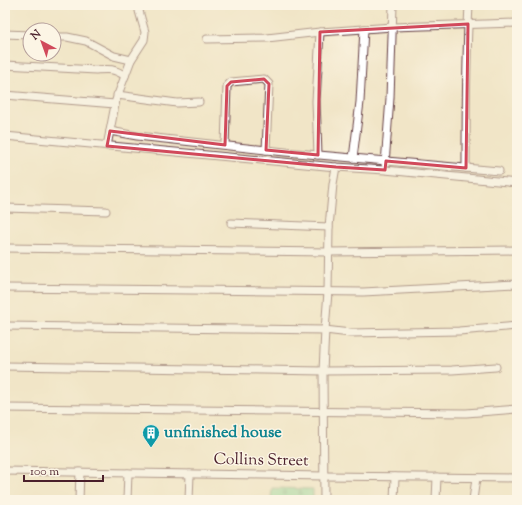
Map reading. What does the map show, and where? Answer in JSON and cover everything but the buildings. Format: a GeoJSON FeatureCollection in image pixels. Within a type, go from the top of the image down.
{"type":"FeatureCollection","features":[{"type":"Feature","properties":{"kind":"street"},"geometry":{"type":"LineString","coordinates":[[107,146],[117,96],[131,60],[144,40],[145,32],[139,11],[142,5]]}},
{"type":"Feature","properties":{"kind":"street"},"geometry":{"type":"LineString","coordinates":[[385,170],[390,98],[393,5]]}},
{"type":"Feature","properties":{"kind":"street"},"geometry":{"type":"LineString","coordinates":[[466,168],[466,84],[469,5]]}},
{"type":"Feature","properties":{"kind":"street"},"geometry":{"type":"LineString","coordinates":[[208,39],[266,38],[320,32],[392,27],[517,23]]}},
{"type":"Feature","properties":{"kind":"street"},"geometry":{"type":"LineString","coordinates":[[353,158],[360,102],[364,29]]}},
{"type":"Feature","properties":{"kind":"street"},"geometry":{"type":"LineString","coordinates":[[318,155],[316,101],[320,32]]}},
{"type":"Feature","properties":{"kind":"street"},"geometry":{"type":"LineString","coordinates":[[5,34],[22,35]]}},
{"type":"Feature","properties":{"kind":"street"},"geometry":{"type":"LineString","coordinates":[[62,37],[86,41],[114,56],[131,60]]}},
{"type":"Feature","properties":{"kind":"street"},"geometry":{"type":"LineString","coordinates":[[5,65],[96,70],[110,69],[118,71],[124,76]]}},
{"type":"Feature","properties":{"kind":"street"},"geometry":{"type":"LineString","coordinates":[[225,145],[227,86],[231,82],[264,79],[269,84],[266,150]]}},
{"type":"Feature","properties":{"kind":"street"},"geometry":{"type":"LineString","coordinates":[[5,95],[115,104]]}},
{"type":"Feature","properties":{"kind":"street"},"geometry":{"type":"LineString","coordinates":[[117,96],[178,103],[199,102]]}},
{"type":"Feature","properties":{"kind":"street"},"geometry":{"type":"LineString","coordinates":[[110,132],[266,150],[499,171]]}},
{"type":"Feature","properties":{"kind":"street"},"geometry":{"type":"LineString","coordinates":[[5,136],[517,183]]}},
{"type":"Feature","properties":{"kind":"street"},"geometry":{"type":"LineString","coordinates":[[324,500],[323,371],[328,292],[329,227],[336,167]]}},
{"type":"Feature","properties":{"kind":"street"},"geometry":{"type":"LineString","coordinates":[[5,208],[106,211]]}},
{"type":"Feature","properties":{"kind":"street"},"geometry":{"type":"LineString","coordinates":[[231,224],[329,227]]}},
{"type":"Feature","properties":{"kind":"street"},"geometry":{"type":"LineString","coordinates":[[5,248],[328,252],[517,250]]}},
{"type":"Feature","properties":{"kind":"street"},"geometry":{"type":"LineString","coordinates":[[5,288],[363,292],[517,284]]}},
{"type":"Feature","properties":{"kind":"street"},"geometry":{"type":"LineString","coordinates":[[5,326],[325,330],[350,333],[459,331],[517,326]]}},
{"type":"Feature","properties":{"kind":"street"},"geometry":{"type":"LineString","coordinates":[[5,366],[323,371],[452,370],[496,367]]}},
{"type":"Feature","properties":{"kind":"street"},"geometry":{"type":"LineString","coordinates":[[5,408],[466,413],[517,409]]}},
{"type":"Feature","properties":{"kind":"street","name":"Collins Street"},"geometry":{"type":"LineString","coordinates":[[5,471],[517,478]]}},
{"type":"Feature","properties":{"kind":"street"},"geometry":{"type":"LineString","coordinates":[[78,500],[80,472]]}},
{"type":"Feature","properties":{"kind":"street"},"geometry":{"type":"LineString","coordinates":[[127,500],[128,473]]}},
{"type":"Feature","properties":{"kind":"street"},"geometry":{"type":"LineString","coordinates":[[189,500],[190,474]]}},
{"type":"Feature","properties":{"kind":"street"},"geometry":{"type":"LineString","coordinates":[[394,500],[395,477]]}},
{"type":"Feature","properties":{"kind":"street"},"geometry":{"type":"LineString","coordinates":[[436,500],[437,477]]}},
{"type":"Feature","properties":{"kind":"street"},"geometry":{"type":"LineString","coordinates":[[473,500],[476,478]]}},
{"type":"Feature","properties":{"kind":"highlighted area"},"geometry":{"type":"Polygon","coordinates":[[[468,24],[466,168],[386,161],[385,170],[336,167],[107,146],[110,131],[225,145],[227,86],[231,82],[264,79],[269,84],[266,150],[318,155],[320,32],[468,24]]]}},
{"type":"Feature","properties":{"kind":"green space"},"geometry":{"type":"Polygon","coordinates":[[[272,488],[313,489],[313,500],[271,500],[272,488]]]}},
{"type":"Feature","properties":{"kind":"place","name":"unfinished house"},"geometry":{"type":"Point","coordinates":[151,448]}}]}
